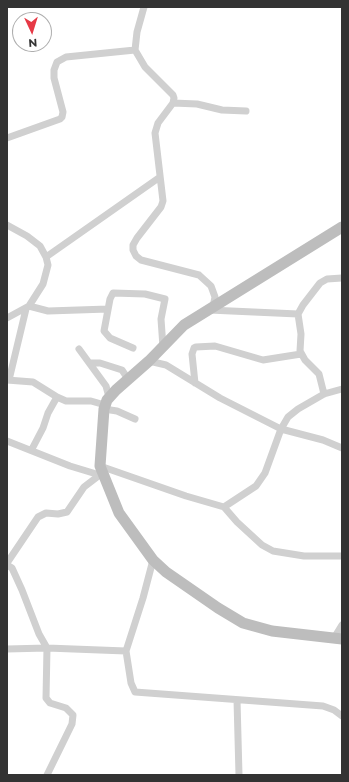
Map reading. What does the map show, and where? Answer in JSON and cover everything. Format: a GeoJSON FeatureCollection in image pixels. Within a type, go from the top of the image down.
{"type":"FeatureCollection","features":[{"type":"Feature","properties":{"kind":"street"},"geometry":{"type":"LineString","coordinates":[[144,7],[137,32],[135,50],[145,67],[173,95],[173,103],[161,117],[156,128],[163,201],[161,207],[133,245],[135,254],[141,260],[199,275],[211,286],[215,297],[210,309]]}},
{"type":"Feature","properties":{"kind":"street"},"geometry":{"type":"LineString","coordinates":[[7,138],[60,119],[62,116],[63,112],[54,78],[54,70],[57,62],[66,57],[135,50]]}},
{"type":"Feature","properties":{"kind":"street"},"geometry":{"type":"LineString","coordinates":[[173,103],[197,104],[222,110],[246,111]]}},
{"type":"Feature","properties":{"kind":"street"},"geometry":{"type":"LineString","coordinates":[[46,257],[160,177]]}},
{"type":"Feature","properties":{"kind":"street"},"geometry":{"type":"LineString","coordinates":[[7,225],[28,236],[40,246],[46,257],[48,265],[47,274],[36,296],[27,307],[7,318]]}},
{"type":"Feature","properties":{"kind":"street"},"geometry":{"type":"LineString","coordinates":[[106,404],[128,379],[149,361],[184,326],[342,227]]}},
{"type":"Feature","properties":{"kind":"street"},"geometry":{"type":"LineString","coordinates":[[324,394],[318,374],[301,354],[301,334],[298,314],[320,283],[327,279],[342,278]]}},
{"type":"Feature","properties":{"kind":"street"},"geometry":{"type":"LineString","coordinates":[[133,348],[115,341],[106,335],[104,327],[113,294],[145,294],[163,298],[165,302],[161,319],[161,330],[163,347]]}},
{"type":"Feature","properties":{"kind":"street"},"geometry":{"type":"LineString","coordinates":[[27,307],[48,311],[108,309]]}},
{"type":"Feature","properties":{"kind":"street"},"geometry":{"type":"LineString","coordinates":[[27,307],[8,380],[33,382],[57,397],[66,400],[91,401],[106,404],[135,419]]}},
{"type":"Feature","properties":{"kind":"street"},"geometry":{"type":"LineString","coordinates":[[210,309],[298,314]]}},
{"type":"Feature","properties":{"kind":"street"},"geometry":{"type":"LineString","coordinates":[[195,383],[192,354],[194,348],[196,347],[215,346],[263,360],[301,354]]}},
{"type":"Feature","properties":{"kind":"street"},"geometry":{"type":"LineString","coordinates":[[79,349],[106,386],[102,473],[118,513],[153,560],[191,590],[243,623],[272,631],[338,639],[342,625]]}},
{"type":"Feature","properties":{"kind":"street"},"geometry":{"type":"LineString","coordinates":[[149,361],[166,364],[195,383],[281,429],[323,440],[342,450]]}},
{"type":"Feature","properties":{"kind":"street"},"geometry":{"type":"LineString","coordinates":[[90,363],[100,362],[122,370],[128,379]]}},
{"type":"Feature","properties":{"kind":"street"},"geometry":{"type":"LineString","coordinates":[[224,507],[256,486],[265,473],[281,429],[288,417],[298,409],[324,394],[342,389]]}},
{"type":"Feature","properties":{"kind":"street"},"geometry":{"type":"LineString","coordinates":[[32,449],[43,428],[48,412],[57,397]]}},
{"type":"Feature","properties":{"kind":"street"},"geometry":{"type":"LineString","coordinates":[[9,444],[32,449],[70,466],[102,473],[224,507],[237,522],[262,545],[273,551],[304,556],[342,556]]}},
{"type":"Feature","properties":{"kind":"street"},"geometry":{"type":"LineString","coordinates":[[47,775],[74,717],[70,710],[50,703],[46,698],[47,648],[39,634],[12,568],[7,564],[38,517],[46,513],[58,514],[67,512],[84,487],[102,473]]}},
{"type":"Feature","properties":{"kind":"street"},"geometry":{"type":"LineString","coordinates":[[153,560],[143,598],[126,651],[131,683],[134,692],[323,706],[334,710],[342,716]]}},
{"type":"Feature","properties":{"kind":"street"},"geometry":{"type":"LineString","coordinates":[[7,649],[47,648],[126,651]]}},
{"type":"Feature","properties":{"kind":"street"},"geometry":{"type":"LineString","coordinates":[[237,700],[239,775]]}}]}
